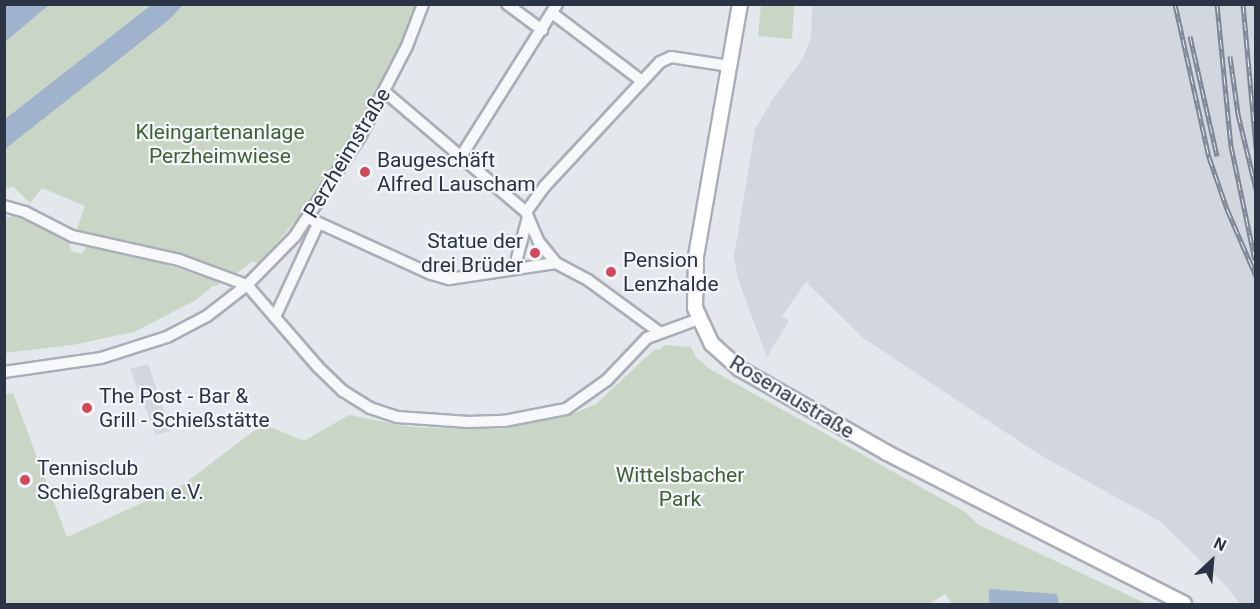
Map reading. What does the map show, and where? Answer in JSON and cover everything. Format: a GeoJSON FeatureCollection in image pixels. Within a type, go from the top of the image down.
{"type":"FeatureCollection","features":[{"type":"Feature","properties":{"kind":"main road","name":"Rosenaustraße"},"geometry":{"type":"LineString","coordinates":[[740,4],[696,257],[694,294],[699,319],[712,344],[740,369],[896,459],[1184,604]]}},
{"type":"Feature","properties":{"kind":"street","name":"Perzheimstraße"},"geometry":{"type":"LineString","coordinates":[[4,372],[101,358],[167,337],[207,316],[247,285],[289,243],[308,218],[360,137],[407,46],[423,4]]}},
{"type":"Feature","properties":{"kind":"street"},"geometry":{"type":"LineString","coordinates":[[507,4],[542,30]]}},
{"type":"Feature","properties":{"kind":"street"},"geometry":{"type":"LineString","coordinates":[[460,158],[554,9],[642,81]]}},
{"type":"Feature","properties":{"kind":"street"},"geometry":{"type":"LineString","coordinates":[[518,268],[517,258],[527,214],[544,187],[660,62],[671,57],[729,66]]}},
{"type":"Feature","properties":{"kind":"street"},"geometry":{"type":"LineString","coordinates":[[385,92],[527,214],[539,242],[556,263],[588,280],[659,332]]}},
{"type":"Feature","properties":{"kind":"street"},"geometry":{"type":"LineString","coordinates":[[4,206],[25,212],[72,236],[179,260],[247,285],[332,380],[370,408],[407,418],[504,422],[566,410],[607,380],[648,338],[699,319]]}},
{"type":"Feature","properties":{"kind":"street"},"geometry":{"type":"LineString","coordinates":[[308,218],[431,274],[449,279],[556,263]]}},
{"type":"Feature","properties":{"kind":"street","name":"Perzheimstraße"},"geometry":{"type":"LineString","coordinates":[[275,317],[318,224]]}},
{"type":"Feature","properties":{"kind":"shaded area"},"geometry":{"type":"Polygon","coordinates":[[[812,5],[1255,5],[1255,604],[1240,604],[1226,586],[1161,522],[1040,455],[862,337],[806,282],[782,316],[789,321],[767,357],[738,279],[734,257],[755,129],[773,99],[803,58],[811,37],[812,5]]]}},
{"type":"Feature","properties":{"kind":"shaded area"},"geometry":{"type":"Polygon","coordinates":[[[148,364],[171,431],[156,435],[130,369],[148,364]]]}},
{"type":"Feature","properties":{"kind":"green space"},"geometry":{"type":"Polygon","coordinates":[[[49,5],[151,5],[5,119],[5,42],[49,5]]]}},
{"type":"Feature","properties":{"kind":"green space","name":"Kleingartenanlage Perzheimwiese"},"geometry":{"type":"Polygon","coordinates":[[[183,5],[417,5],[382,86],[355,133],[301,215],[258,264],[253,261],[234,275],[75,234],[85,206],[42,188],[30,203],[13,186],[8,189],[5,185],[4,149],[169,20],[183,5]]]}},
{"type":"Feature","properties":{"kind":"green space"},"geometry":{"type":"Polygon","coordinates":[[[761,5],[794,5],[792,39],[758,36],[761,5]]]}},
{"type":"Feature","properties":{"kind":"green space"},"geometry":{"type":"Polygon","coordinates":[[[15,216],[69,242],[71,251],[82,254],[87,246],[164,264],[217,282],[219,285],[213,286],[196,300],[134,332],[72,345],[5,353],[5,224],[6,217],[15,216]]]}},
{"type":"Feature","properties":{"kind":"green space","name":"Wittelsbacher Park"},"geometry":{"type":"Polygon","coordinates":[[[664,345],[691,347],[696,357],[708,368],[965,512],[979,525],[1147,604],[952,604],[945,594],[929,604],[5,604],[5,394],[13,393],[67,537],[184,484],[263,424],[304,441],[349,415],[411,427],[468,429],[505,428],[568,416],[596,404],[655,349],[659,350],[664,345]]]}},
{"type":"Feature","properties":{"kind":"water"},"geometry":{"type":"Polygon","coordinates":[[[5,4],[49,4],[49,5],[5,42],[5,4]]]}},
{"type":"Feature","properties":{"kind":"water"},"geometry":{"type":"Polygon","coordinates":[[[151,5],[183,5],[169,20],[5,149],[5,119],[151,5]]]}},
{"type":"Feature","properties":{"kind":"water"},"geometry":{"type":"Polygon","coordinates":[[[989,589],[1057,594],[1059,604],[989,604],[989,589]]]}},
{"type":"Feature","properties":{"kind":"railway"},"geometry":{"type":"LineString","coordinates":[[1175,4],[1209,157],[1227,209],[1256,276]]}},
{"type":"Feature","properties":{"kind":"railway"},"geometry":{"type":"LineString","coordinates":[[1217,4],[1231,146],[1255,260]]}},
{"type":"Feature","properties":{"kind":"railway"},"geometry":{"type":"LineString","coordinates":[[1243,4],[1256,148]]}},
{"type":"Feature","properties":{"kind":"railway"},"geometry":{"type":"LineString","coordinates":[[1190,36],[1217,156]]}},
{"type":"Feature","properties":{"kind":"railway"},"geometry":{"type":"LineString","coordinates":[[1230,56],[1238,114],[1256,189]]}},
{"type":"Feature","properties":{"kind":"place","name":"Baugeschäft Alfred Lauscham"},"geometry":{"type":"Point","coordinates":[365,172]}},
{"type":"Feature","properties":{"kind":"place","name":"Statue der drei Brüder"},"geometry":{"type":"Point","coordinates":[535,253]}},
{"type":"Feature","properties":{"kind":"place","name":"Pension Lenzhalde"},"geometry":{"type":"Point","coordinates":[611,272]}},
{"type":"Feature","properties":{"kind":"place","name":"The Post - Bar & Grill - Schießstätte"},"geometry":{"type":"Point","coordinates":[87,408]}},
{"type":"Feature","properties":{"kind":"place","name":"Tennisclub Schießgraben e.V."},"geometry":{"type":"Point","coordinates":[25,480]}}]}
